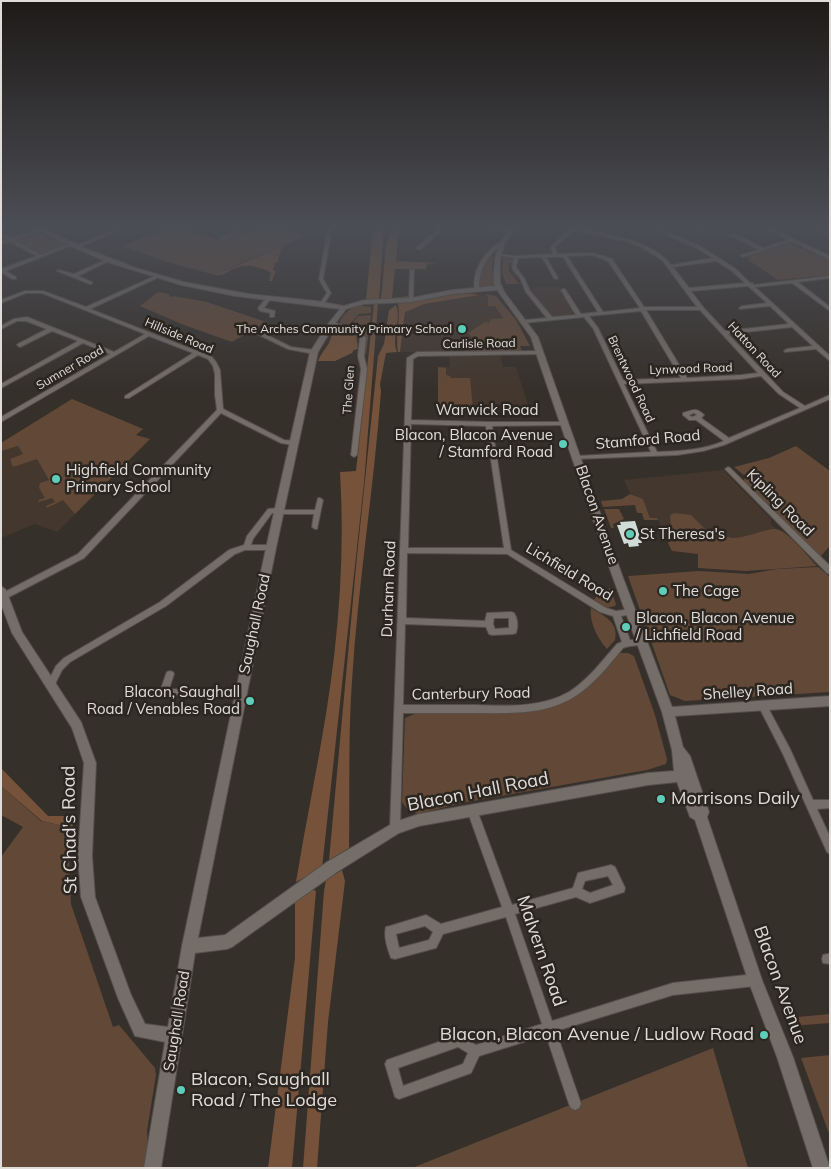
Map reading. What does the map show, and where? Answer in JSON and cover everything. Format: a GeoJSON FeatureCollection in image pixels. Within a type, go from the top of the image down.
{"type":"FeatureCollection","features":[{"type":"Feature","properties":{"kind":"street"},"geometry":{"type":"LineString","coordinates":[[86,309],[145,283]]}},
{"type":"Feature","properties":{"kind":"street"},"geometry":{"type":"LineString","coordinates":[[180,283],[206,289],[268,298],[322,303],[344,308],[364,302],[392,302],[452,292],[499,288],[498,283]]}},
{"type":"Feature","properties":{"kind":"street"},"geometry":{"type":"LineString","coordinates":[[322,303],[329,293],[323,283]]}},
{"type":"Feature","properties":{"kind":"street"},"geometry":{"type":"LineString","coordinates":[[411,300],[412,283]]}},
{"type":"Feature","properties":{"kind":"street"},"geometry":{"type":"LineString","coordinates":[[477,283],[477,290]]}},
{"type":"Feature","properties":{"kind":"street"},"geometry":{"type":"LineString","coordinates":[[524,283],[528,291],[551,319]]}},
{"type":"Feature","properties":{"kind":"street"},"geometry":{"type":"LineString","coordinates":[[582,283],[601,313]]}},
{"type":"Feature","properties":{"kind":"street"},"geometry":{"type":"LineString","coordinates":[[625,283],[685,379]]}},
{"type":"Feature","properties":{"kind":"street","name":"Hatton Road"},"geometry":{"type":"LineString","coordinates":[[682,283],[701,308],[762,374],[781,393],[804,408]]}},
{"type":"Feature","properties":{"kind":"street"},"geometry":{"type":"LineString","coordinates":[[749,283],[830,359]]}},
{"type":"Feature","properties":{"kind":"street"},"geometry":{"type":"LineString","coordinates":[[687,290],[778,283]]}},
{"type":"Feature","properties":{"kind":"street"},"geometry":{"type":"LineString","coordinates":[[796,283],[829,312]]}},
{"type":"Feature","properties":{"kind":"street","name":"Blacon Avenue"},"geometry":{"type":"LineString","coordinates":[[499,288],[534,337],[566,423],[591,502],[668,712],[678,750],[684,756],[685,772],[695,813],[700,816],[755,980],[785,1057],[822,1168]]}},
{"type":"Feature","properties":{"kind":"street","name":"Brentwood Road"},"geometry":{"type":"LineString","coordinates":[[563,290],[582,315],[595,328],[655,454]]}},
{"type":"Feature","properties":{"kind":"street","name":"Hillside Road"},"geometry":{"type":"LineString","coordinates":[[1,302],[25,292],[43,292],[210,358],[216,364],[219,377],[220,410]]}},
{"type":"Feature","properties":{"kind":"street"},"geometry":{"type":"LineString","coordinates":[[268,298],[261,308],[262,310],[273,312],[272,316]]}},
{"type":"Feature","properties":{"kind":"street"},"geometry":{"type":"LineString","coordinates":[[742,308],[772,304]]}},
{"type":"Feature","properties":{"kind":"street","name":"Saughall Road"},"geometry":{"type":"LineString","coordinates":[[152,1168],[190,946],[240,695],[314,352],[330,324],[344,308]]}},
{"type":"Feature","properties":{"kind":"street"},"geometry":{"type":"LineString","coordinates":[[525,322],[643,309],[701,308]]}},
{"type":"Feature","properties":{"kind":"street"},"geometry":{"type":"LineString","coordinates":[[1,328],[16,320],[28,319],[114,354]]}},
{"type":"Feature","properties":{"kind":"street","name":"The Glen"},"geometry":{"type":"LineString","coordinates":[[330,324],[354,329],[363,338],[361,356],[364,369],[355,453],[345,452]]}},
{"type":"Feature","properties":{"kind":"street"},"geometry":{"type":"LineString","coordinates":[[724,333],[793,325]]}},
{"type":"Feature","properties":{"kind":"street"},"geometry":{"type":"LineString","coordinates":[[20,345],[51,329]]}},
{"type":"Feature","properties":{"kind":"street","name":"Sumner Road"},"geometry":{"type":"LineString","coordinates":[[1,420],[149,334]]}},
{"type":"Feature","properties":{"kind":"street"},"geometry":{"type":"LineString","coordinates":[[259,335],[290,348],[314,352]]}},
{"type":"Feature","properties":{"kind":"street"},"geometry":{"type":"LineString","coordinates":[[1,386],[81,342]]}},
{"type":"Feature","properties":{"kind":"street"},"geometry":{"type":"LineString","coordinates":[[787,351],[818,347]]}},
{"type":"Feature","properties":{"kind":"street"},"geometry":{"type":"LineString","coordinates":[[127,397],[197,353]]}},
{"type":"Feature","properties":{"kind":"street","name":"Carlisle Road"},"geometry":{"type":"LineString","coordinates":[[417,354],[540,353]]}},
{"type":"Feature","properties":{"kind":"street","name":"Durham Road"},"geometry":{"type":"LineString","coordinates":[[395,828],[410,358],[417,354]]}},
{"type":"Feature","properties":{"kind":"street","name":"Lynwood Road"},"geometry":{"type":"LineString","coordinates":[[620,382],[741,377],[762,374]]}},
{"type":"Feature","properties":{"kind":"street","name":"Stamford Road"},"geometry":{"type":"LineString","coordinates":[[578,458],[655,454],[702,449],[729,441],[830,397]]}},
{"type":"Feature","properties":{"kind":"street"},"geometry":{"type":"LineString","coordinates":[[271,548],[247,547],[232,552],[163,604],[67,660],[59,668],[49,684],[17,633],[3,593],[81,556],[220,410],[282,442],[294,443]]}},
{"type":"Feature","properties":{"kind":"street"},"geometry":{"type":"LineString","coordinates":[[697,418],[729,441]]}},
{"type":"Feature","properties":{"kind":"street","name":"Warwick Road"},"geometry":{"type":"LineString","coordinates":[[409,422],[566,423]]}},
{"type":"Feature","properties":{"kind":"street"},"geometry":{"type":"LineString","coordinates":[[489,424],[508,551]]}},
{"type":"Feature","properties":{"kind":"street","name":"Kipling Road"},"geometry":{"type":"LineString","coordinates":[[733,472],[830,572]]}},
{"type":"Feature","properties":{"kind":"street"},"geometry":{"type":"LineString","coordinates":[[315,528],[320,500]]}},
{"type":"Feature","properties":{"kind":"street"},"geometry":{"type":"LineString","coordinates":[[247,547],[250,538],[270,511],[318,512]]}},
{"type":"Feature","properties":{"kind":"street","name":"Lichfield Road"},"geometry":{"type":"LineString","coordinates":[[404,550],[508,551],[603,610],[616,614],[631,612]]}},
{"type":"Feature","properties":{"kind":"street"},"geometry":{"type":"LineString","coordinates":[[616,614],[627,643],[642,642]]}},
{"type":"Feature","properties":{"kind":"street"},"geometry":{"type":"LineString","coordinates":[[402,621],[489,624]]}},
{"type":"Feature","properties":{"kind":"street","name":"Canterbury Road"},"geometry":{"type":"LineString","coordinates":[[398,709],[523,709],[550,704],[565,699],[576,692],[620,646],[627,643]]}},
{"type":"Feature","properties":{"kind":"street"},"geometry":{"type":"LineString","coordinates":[[170,674],[164,692],[240,695]]}},
{"type":"Feature","properties":{"kind":"street","name":"St Chad's Road"},"geometry":{"type":"LineString","coordinates":[[49,684],[77,726],[90,763],[86,856],[88,897],[102,937],[140,1031],[174,1035]]}},
{"type":"Feature","properties":{"kind":"street","name":"Shelley Road"},"geometry":{"type":"LineString","coordinates":[[668,712],[763,707],[830,700]]}},
{"type":"Feature","properties":{"kind":"street"},"geometry":{"type":"LineString","coordinates":[[763,707],[786,752],[830,849]]}},
{"type":"Feature","properties":{"kind":"street","name":"Blacon Hall Road"},"geometry":{"type":"LineString","coordinates":[[190,946],[227,942],[332,867],[395,828],[419,820],[658,777],[664,779],[685,772]]}},
{"type":"Feature","properties":{"kind":"street"},"geometry":{"type":"LineString","coordinates":[[810,805],[830,804]]}},
{"type":"Feature","properties":{"kind":"street","name":"Malvern Road"},"geometry":{"type":"LineString","coordinates":[[472,810],[509,911],[575,1104]]}},
{"type":"Feature","properties":{"kind":"street"},"geometry":{"type":"LineString","coordinates":[[440,930],[576,892]]}},
{"type":"Feature","properties":{"kind":"street"},"geometry":{"type":"LineString","coordinates":[[475,1051],[468,1069],[399,1093],[391,1064],[459,1041],[475,1051],[673,988],[755,980]]}},
{"type":"Feature","properties":{"kind":"shaded area"},"geometry":{"type":"Polygon","coordinates":[[[368,283],[380,283],[379,300],[366,300],[368,283]]]}},
{"type":"Feature","properties":{"kind":"shaded area"},"geometry":{"type":"Polygon","coordinates":[[[383,283],[394,283],[392,298],[409,296],[408,298],[381,300],[383,283]]]}},
{"type":"Feature","properties":{"kind":"shaded area"},"geometry":{"type":"Polygon","coordinates":[[[494,283],[494,285],[492,287],[479,288],[477,284],[494,283]]]}},
{"type":"Feature","properties":{"kind":"shaded area"},"geometry":{"type":"Polygon","coordinates":[[[506,283],[519,284],[506,284],[506,283]]]}},
{"type":"Feature","properties":{"kind":"shaded area"},"geometry":{"type":"Polygon","coordinates":[[[536,287],[559,287],[574,311],[573,313],[556,317],[549,315],[530,290],[536,287]]]}},
{"type":"Feature","properties":{"kind":"shaded area"},"geometry":{"type":"Polygon","coordinates":[[[158,292],[169,294],[170,297],[174,296],[207,302],[266,322],[232,342],[184,325],[140,306],[158,292]]]}},
{"type":"Feature","properties":{"kind":"shaded area"},"geometry":{"type":"Polygon","coordinates":[[[462,293],[479,295],[424,304],[405,312],[400,352],[398,352],[398,303],[462,293]]]}},
{"type":"Feature","properties":{"kind":"shaded area","name":"The Arches Community Primary School"},"geometry":{"type":"Polygon","coordinates":[[[470,293],[496,296],[516,320],[530,346],[520,346],[522,352],[400,352],[405,318],[402,303],[470,293]]]}},
{"type":"Feature","properties":{"kind":"shaded area"},"geometry":{"type":"Polygon","coordinates":[[[486,294],[496,296],[516,320],[530,346],[520,346],[522,352],[474,352],[475,341],[468,333],[485,322],[489,323],[491,319],[503,318],[495,306],[488,306],[486,294]]]}},
{"type":"Feature","properties":{"kind":"shaded area"},"geometry":{"type":"Polygon","coordinates":[[[374,304],[378,304],[364,483],[322,868],[296,882],[331,684],[340,593],[342,532],[340,472],[356,471],[374,304]]]}},
{"type":"Feature","properties":{"kind":"shaded area"},"geometry":{"type":"Polygon","coordinates":[[[358,305],[371,307],[371,313],[359,314],[349,325],[340,323],[346,312],[358,305]]]}},
{"type":"Feature","properties":{"kind":"shaded area"},"geometry":{"type":"Polygon","coordinates":[[[396,305],[398,317],[395,346],[397,352],[386,353],[380,384],[378,427],[358,608],[350,722],[349,848],[329,860],[357,556],[378,356],[384,344],[389,310],[396,305]]]}},
{"type":"Feature","properties":{"kind":"shaded area"},"geometry":{"type":"Polygon","coordinates":[[[371,315],[365,354],[365,335],[350,326],[358,316],[371,315]]]}},
{"type":"Feature","properties":{"kind":"shaded area"},"geometry":{"type":"Polygon","coordinates":[[[337,328],[356,334],[358,349],[335,361],[318,361],[329,344],[333,332],[337,328]]]}},
{"type":"Feature","properties":{"kind":"shaded area"},"geometry":{"type":"Polygon","coordinates":[[[449,356],[500,356],[503,367],[516,367],[529,408],[438,408],[438,367],[450,367],[449,356]]]}},
{"type":"Feature","properties":{"kind":"shaded area"},"geometry":{"type":"Polygon","coordinates":[[[438,367],[446,368],[446,375],[451,378],[470,378],[473,408],[438,408],[438,367]]]}},
{"type":"Feature","properties":{"kind":"shaded area","name":"Highfield Community Primary School"},"geometry":{"type":"Polygon","coordinates":[[[72,399],[143,429],[136,435],[150,439],[57,532],[35,524],[1,538],[1,443],[72,399]]]}},
{"type":"Feature","properties":{"kind":"shaded area","name":"Highfield Community Primary School"},"geometry":{"type":"Polygon","coordinates":[[[72,399],[143,429],[136,435],[150,439],[75,514],[63,500],[47,508],[46,506],[55,502],[52,498],[39,502],[38,500],[45,498],[39,488],[40,483],[49,480],[37,459],[13,467],[10,459],[23,454],[18,446],[1,451],[1,443],[72,399]]]}},
{"type":"Feature","properties":{"kind":"shaded area"},"geometry":{"type":"Polygon","coordinates":[[[796,446],[830,471],[830,546],[820,557],[744,481],[745,476],[734,467],[769,458],[796,446]]]}},
{"type":"Feature","properties":{"kind":"shaded area"},"geometry":{"type":"Polygon","coordinates":[[[723,470],[771,519],[771,524],[775,528],[785,532],[672,551],[657,518],[650,518],[643,499],[630,494],[624,480],[723,470]]]}},
{"type":"Feature","properties":{"kind":"shaded area"},"geometry":{"type":"Polygon","coordinates":[[[630,494],[643,499],[650,518],[657,518],[658,520],[644,520],[642,513],[637,513],[635,505],[603,507],[601,501],[622,499],[630,494]]]}},
{"type":"Feature","properties":{"kind":"shaded area"},"geometry":{"type":"Polygon","coordinates":[[[604,509],[619,509],[624,519],[613,524],[614,528],[611,528],[604,509]]]}},
{"type":"Feature","properties":{"kind":"shaded area"},"geometry":{"type":"Polygon","coordinates":[[[675,513],[691,515],[708,532],[715,532],[730,538],[773,529],[778,530],[790,537],[817,566],[746,571],[698,568],[698,554],[672,551],[668,543],[672,539],[670,515],[675,513]]]}},
{"type":"Feature","properties":{"kind":"shaded area"},"geometry":{"type":"Polygon","coordinates":[[[818,567],[830,577],[830,692],[685,701],[670,695],[628,576],[699,571],[749,574],[777,569],[818,567]]]}},
{"type":"Feature","properties":{"kind":"shaded area"},"geometry":{"type":"Polygon","coordinates":[[[610,588],[616,604],[606,608],[594,600],[598,594],[610,588]]]}},
{"type":"Feature","properties":{"kind":"shaded area"},"geometry":{"type":"Polygon","coordinates":[[[591,608],[609,620],[615,629],[615,640],[607,649],[595,630],[591,619],[591,608]]]}},
{"type":"Feature","properties":{"kind":"shaded area"},"geometry":{"type":"Polygon","coordinates":[[[620,653],[628,653],[634,656],[655,715],[667,759],[666,764],[647,770],[462,803],[417,814],[407,809],[402,802],[405,718],[419,712],[559,704],[582,692],[620,653]]]}},
{"type":"Feature","properties":{"kind":"shaded area"},"geometry":{"type":"Polygon","coordinates":[[[1,768],[48,816],[75,816],[72,828],[42,821],[1,786],[1,768]]]}},
{"type":"Feature","properties":{"kind":"shaded area"},"geometry":{"type":"Polygon","coordinates":[[[1,786],[41,821],[72,828],[68,838],[71,904],[113,1027],[119,1025],[155,1068],[156,1075],[147,1131],[146,1168],[1,1168],[1,857],[23,827],[1,815],[1,786]]]}},
{"type":"Feature","properties":{"kind":"shaded area"},"geometry":{"type":"Polygon","coordinates":[[[342,870],[345,881],[328,1022],[317,1168],[303,1168],[324,891],[326,880],[342,870]]]}},
{"type":"Feature","properties":{"kind":"shaded area"},"geometry":{"type":"Polygon","coordinates":[[[312,889],[316,891],[292,1168],[268,1168],[295,958],[295,900],[312,889]]]}},
{"type":"Feature","properties":{"kind":"shaded area"},"geometry":{"type":"Polygon","coordinates":[[[830,1014],[830,1023],[790,1026],[787,1018],[830,1014]]]}},
{"type":"Feature","properties":{"kind":"shaded area"},"geometry":{"type":"Polygon","coordinates":[[[713,1048],[748,1168],[412,1168],[713,1048]]]}},
{"type":"Feature","properties":{"kind":"shaded area"},"geometry":{"type":"Polygon","coordinates":[[[830,1055],[830,1136],[801,1058],[830,1055]]]}},
{"type":"Feature","properties":{"kind":"building","name":"St Theresa's"},"geometry":{"type":"Polygon","coordinates":[[[635,521],[642,543],[638,543],[639,546],[629,547],[628,543],[624,544],[617,525],[621,525],[620,522],[635,521]]]}},
{"type":"Feature","properties":{"kind":"place","name":"The Arches Community Primary School"},"geometry":{"type":"Point","coordinates":[462,329]}},
{"type":"Feature","properties":{"kind":"place","name":"Blacon, Blacon Avenue / Stamford Road"},"geometry":{"type":"Point","coordinates":[563,444]}},
{"type":"Feature","properties":{"kind":"place","name":"Highfield Community Primary School"},"geometry":{"type":"Point","coordinates":[56,479]}},
{"type":"Feature","properties":{"kind":"place","name":"St Theresa's"},"geometry":{"type":"Point","coordinates":[630,534]}},
{"type":"Feature","properties":{"kind":"place","name":"The Cage"},"geometry":{"type":"Point","coordinates":[663,591]}},
{"type":"Feature","properties":{"kind":"place","name":"Blacon, Blacon Avenue / Lichfield Road"},"geometry":{"type":"Point","coordinates":[626,627]}},
{"type":"Feature","properties":{"kind":"place","name":"Blacon, Saughall Road / Venables Road"},"geometry":{"type":"Point","coordinates":[250,701]}},
{"type":"Feature","properties":{"kind":"place","name":"Morrisons Daily"},"geometry":{"type":"Point","coordinates":[661,799]}},
{"type":"Feature","properties":{"kind":"place","name":"Blacon, Blacon Avenue / Ludlow Road"},"geometry":{"type":"Point","coordinates":[764,1035]}},
{"type":"Feature","properties":{"kind":"place","name":"Blacon, Saughall Road / The Lodge"},"geometry":{"type":"Point","coordinates":[181,1090]}}]}
